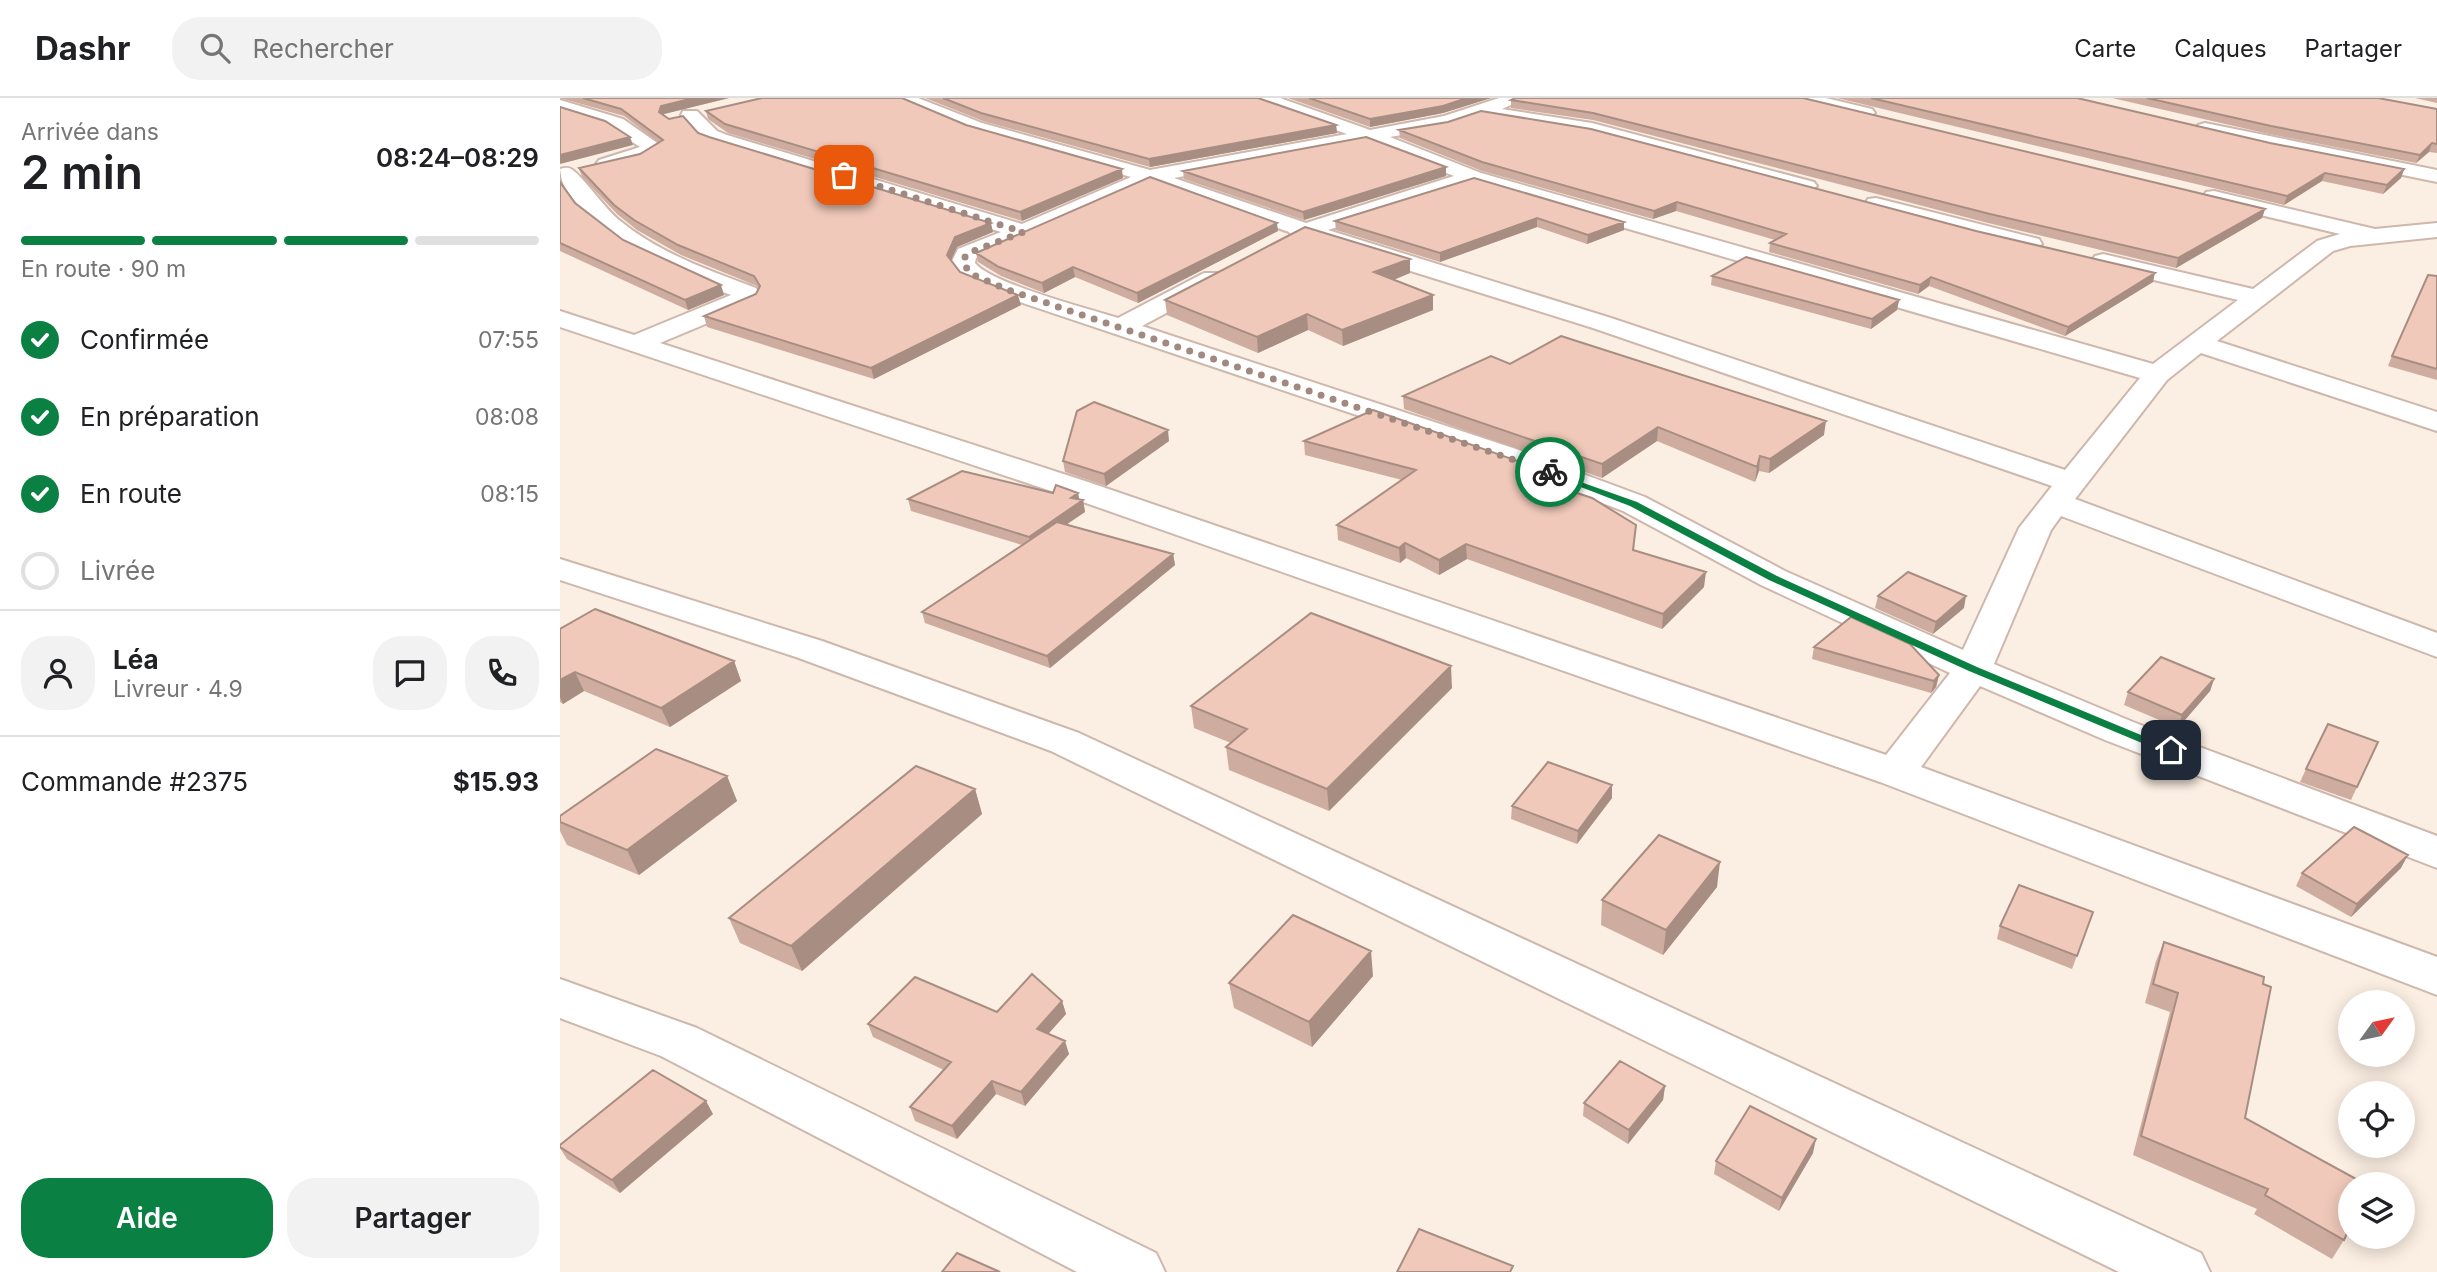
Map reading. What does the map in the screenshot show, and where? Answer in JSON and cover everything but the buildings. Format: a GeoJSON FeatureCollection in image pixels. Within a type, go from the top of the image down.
{"type":"FeatureCollection","features":[{"type":"Feature","properties":{"kind":"street"},"geometry":{"type":"LineString","coordinates":[[902,98],[975,127],[1150,176],[1293,236],[1602,323],[2062,492],[2437,646]]}},
{"type":"Feature","properties":{"kind":"street"},"geometry":{"type":"LineString","coordinates":[[1262,98],[1474,177],[2157,374]]}},
{"type":"Feature","properties":{"kind":"street"},"geometry":{"type":"LineString","coordinates":[[1804,98],[1882,117]]}},
{"type":"Feature","properties":{"kind":"street"},"geometry":{"type":"LineString","coordinates":[[1822,190],[1498,103],[1368,136],[1150,176],[966,254],[963,263],[971,274],[1008,290],[1502,454],[1634,504],[1773,578],[1973,669],[2119,731],[2437,853]]}},
{"type":"Feature","properties":{"kind":"street"},"geometry":{"type":"LineString","coordinates":[[560,105],[629,130],[653,147],[635,156],[563,174],[591,209],[616,232],[643,249],[749,297],[635,344]]}},
{"type":"Feature","properties":{"kind":"street"},"geometry":{"type":"LineString","coordinates":[[629,130],[712,110]]}},
{"type":"Feature","properties":{"kind":"street"},"geometry":{"type":"LineString","coordinates":[[690,115],[709,135],[720,139],[898,191],[1023,232]]}},
{"type":"Feature","properties":{"kind":"street"},"geometry":{"type":"LineString","coordinates":[[2192,126],[2437,176]]}},
{"type":"Feature","properties":{"kind":"street"},"geometry":{"type":"LineString","coordinates":[[1293,236],[1474,177]]}},
{"type":"Feature","properties":{"kind":"street"},"geometry":{"type":"LineString","coordinates":[[2189,191],[2437,250]]}},
{"type":"Feature","properties":{"kind":"street"},"geometry":{"type":"LineString","coordinates":[[1849,197],[2048,248]]}},
{"type":"Feature","properties":{"kind":"street"},"geometry":{"type":"LineString","coordinates":[[1895,772],[1973,669],[2035,528],[2157,374],[2200,344],[2325,246],[2374,236],[2437,230]]}},
{"type":"Feature","properties":{"kind":"street"},"geometry":{"type":"LineString","coordinates":[[2087,257],[2256,298]]}},
{"type":"Feature","properties":{"kind":"street"},"geometry":{"type":"LineString","coordinates":[[1122,326],[1173,296],[1236,267]]}},
{"type":"Feature","properties":{"kind":"street"},"geometry":{"type":"LineString","coordinates":[[560,319],[1077,489],[1895,772],[2437,976]]}},
{"type":"Feature","properties":{"kind":"street"},"geometry":{"type":"LineString","coordinates":[[2200,344],[2437,422]]}},
{"type":"Feature","properties":{"kind":"street"},"geometry":{"type":"LineString","coordinates":[[565,576],[809,649],[1065,742],[2180,1272]]}},
{"type":"Feature","properties":{"kind":"street"},"geometry":{"type":"LineString","coordinates":[[560,998],[679,1042],[1135,1272]]}},
{"type":"Feature","properties":{"kind":"way so far"},"geometry":{"type":"LineString","coordinates":[[844,175],[1023,232],[966,254],[963,263],[971,274],[1008,290],[1122,326],[1550,472]]}},
{"type":"Feature","properties":{"kind":"route"},"geometry":{"type":"LineString","coordinates":[[1550,472],[1634,504],[1773,578],[1973,669],[2119,731],[2171,750]]}}]}
